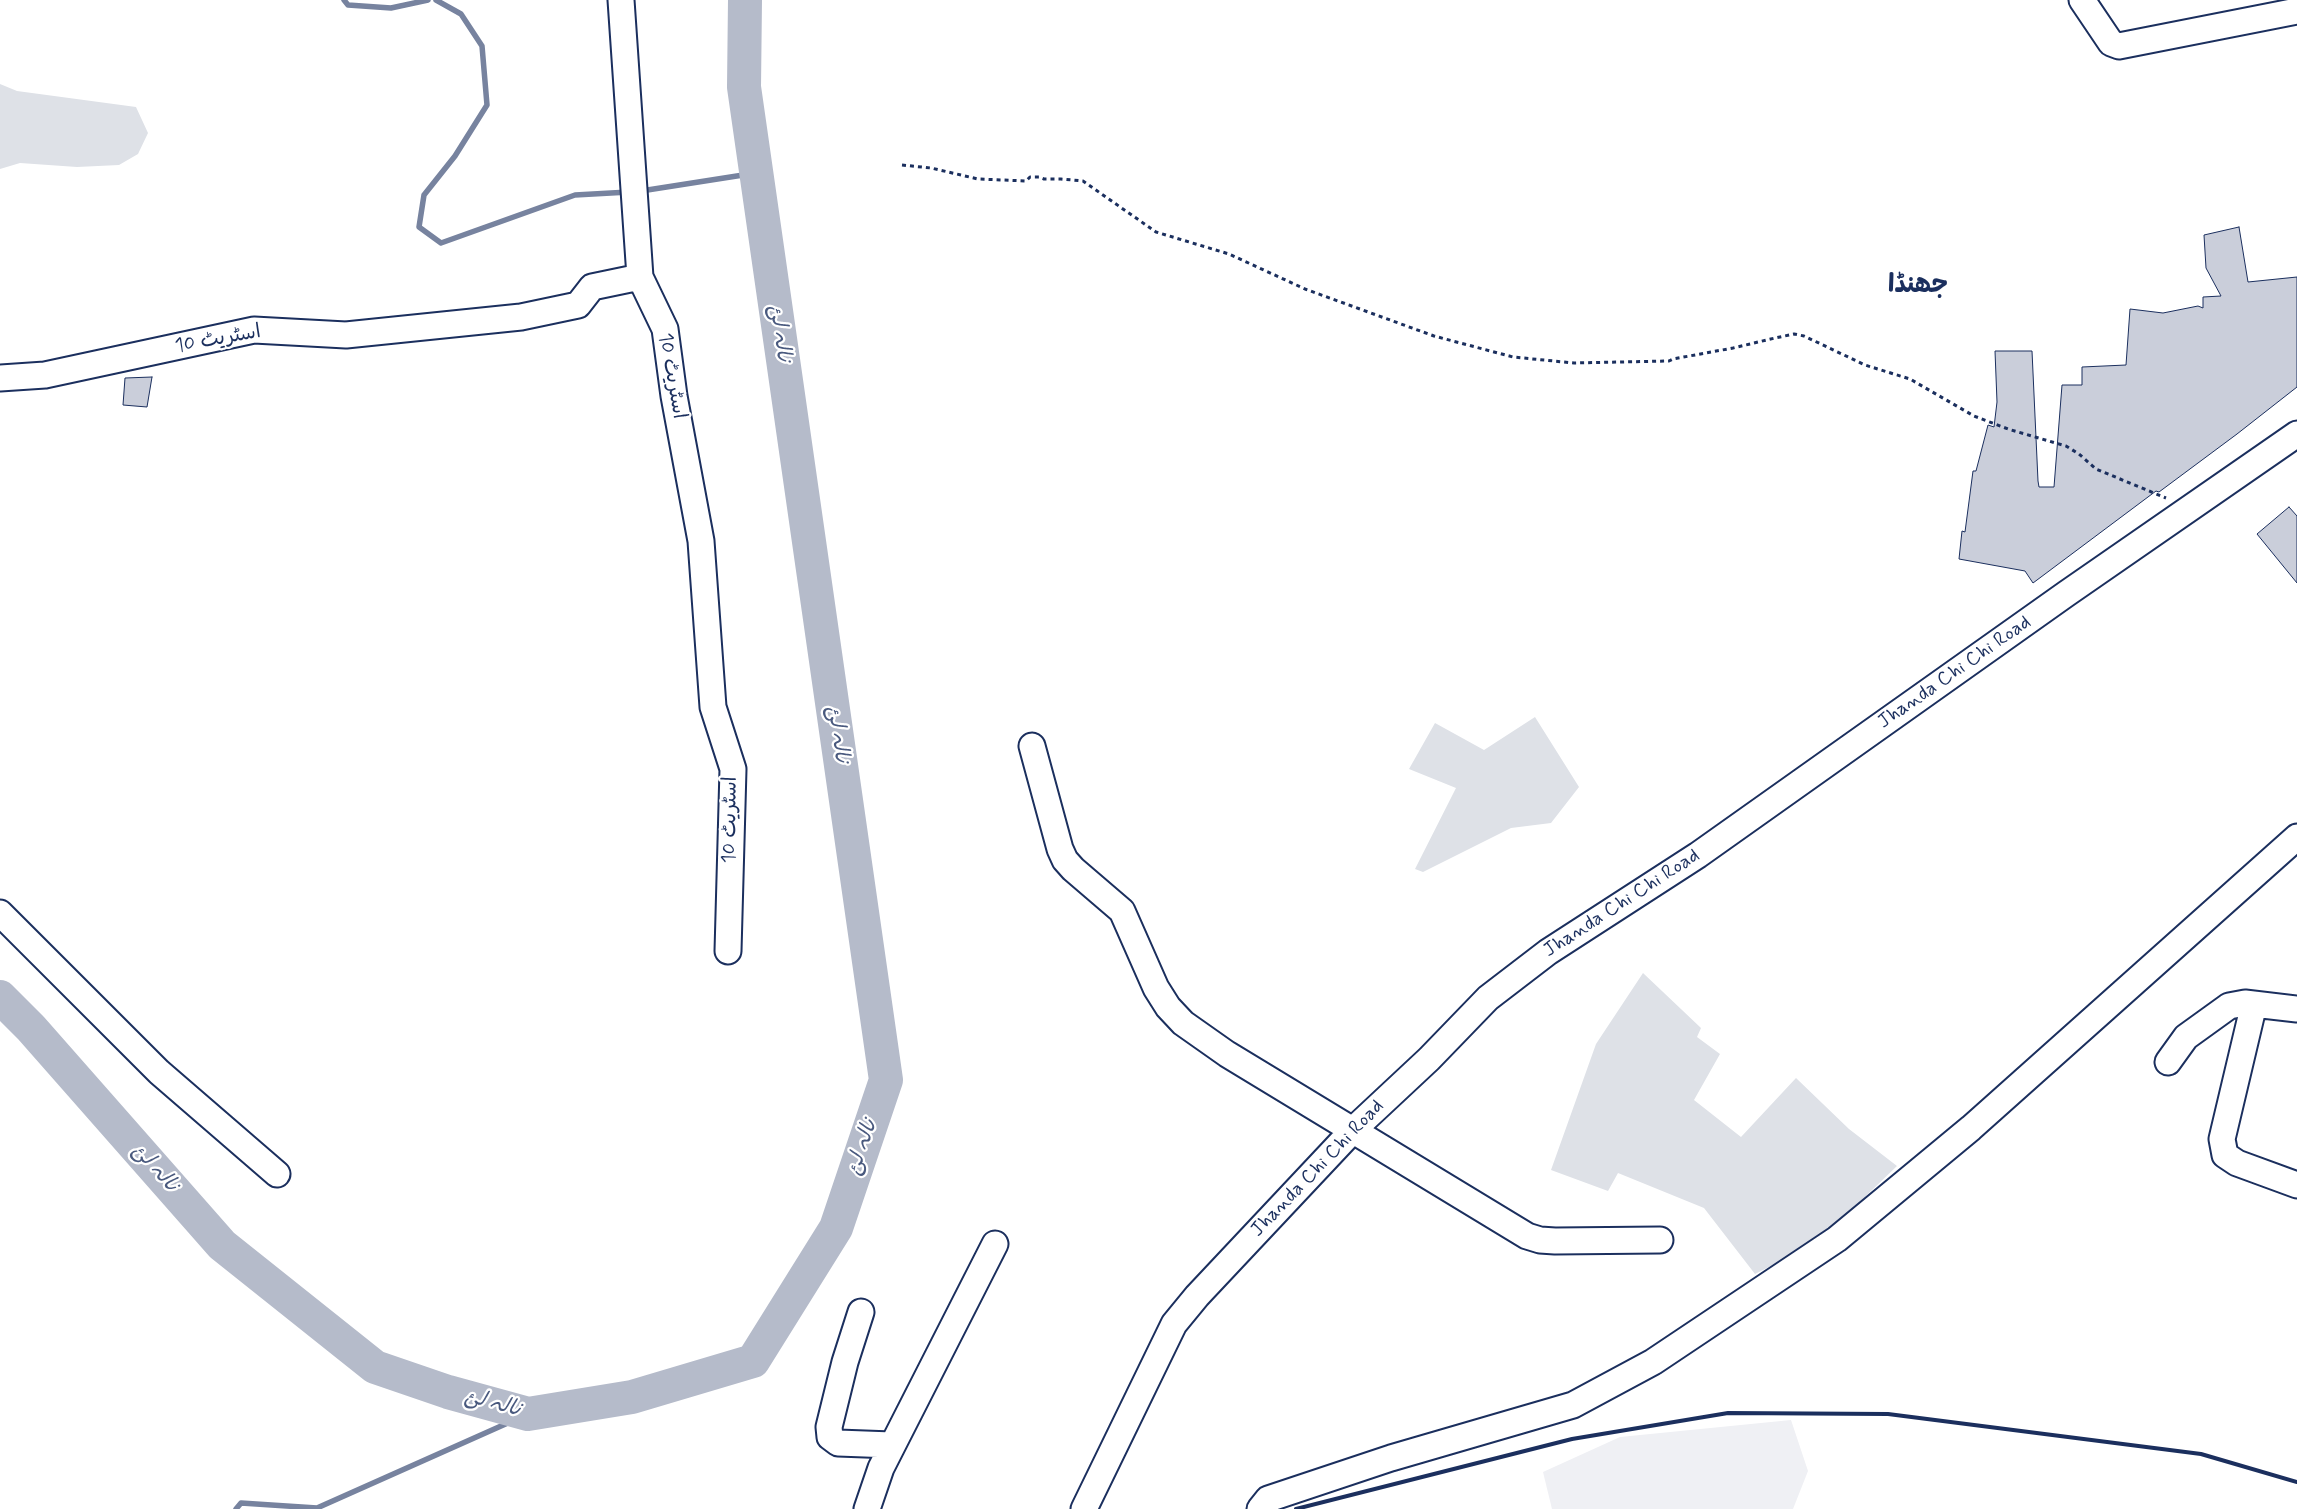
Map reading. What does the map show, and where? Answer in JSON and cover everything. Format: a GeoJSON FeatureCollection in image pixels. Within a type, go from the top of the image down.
{"type":"FeatureCollection","features":[{"type":"Feature","properties":{"kind":"street"},"geometry":{"type":"LineString","coordinates":[[621,0],[640,277]]}},
{"type":"Feature","properties":{"kind":"street"},"geometry":{"type":"LineString","coordinates":[[2082,0],[2111,43],[2118,46],[2297,10]]}},
{"type":"Feature","properties":{"kind":"street","name":"اسٹریٹ 10"},"geometry":{"type":"LineString","coordinates":[[0,378],[44,375],[254,330],[346,335],[521,317],[578,306],[592,287],[640,277],[665,330],[674,396],[701,541],[713,708],[733,769],[728,951]]}},
{"type":"Feature","properties":{"kind":"street","name":"Jhanda Chi Chi Road"},"geometry":{"type":"LineString","coordinates":[[1084,1509],[1174,1324],[1197,1296],[1353,1130],[1429,1059],[1488,998],[1548,952],[1698,855],[2297,434]]}},
{"type":"Feature","properties":{"kind":"street"},"geometry":{"type":"LineString","coordinates":[[1032,746],[1060,849],[1073,869],[1122,911],[1138,950],[1168,1007],[1183,1023],[1227,1054],[1527,1236],[1540,1240],[1555,1241],[1660,1240]]}},
{"type":"Feature","properties":{"kind":"street"},"geometry":{"type":"LineString","coordinates":[[1260,1509],[1268,1500],[1382,1461],[1573,1405],[1653,1362],[1837,1240],[1972,1128],[2297,837]]}},
{"type":"Feature","properties":{"kind":"street"},"geometry":{"type":"LineString","coordinates":[[0,913],[159,1072],[277,1174]]}},
{"type":"Feature","properties":{"kind":"street"},"geometry":{"type":"LineString","coordinates":[[2168,1062],[2186,1037],[2229,1006],[2245,1003],[2297,1010]]}},
{"type":"Feature","properties":{"kind":"street"},"geometry":{"type":"LineString","coordinates":[[2254,1004],[2222,1139],[2225,1155],[2237,1163],[2297,1185]]}},
{"type":"Feature","properties":{"kind":"street"},"geometry":{"type":"LineString","coordinates":[[867,1509],[881,1468],[892,1445],[995,1244]]}},
{"type":"Feature","properties":{"kind":"street"},"geometry":{"type":"LineString","coordinates":[[861,1312],[845,1362],[829,1427],[830,1437],[838,1443],[892,1445]]}},
{"type":"Feature","properties":{"kind":"path"},"geometry":{"type":"LineString","coordinates":[[902,165],[931,168],[978,180],[1026,181],[1030,177],[1039,177],[1044,180],[1061,179],[1083,182],[1156,232],[1229,254],[1304,289],[1385,316],[1434,336],[1512,357],[1574,364],[1669,361],[1794,334],[1804,336],[1865,365],[1910,379],[1974,416],[2008,429],[2066,446],[2079,454],[2096,469],[2190,508]]}},
{"type":"Feature","properties":{"kind":"shaded area"},"geometry":{"type":"Polygon","coordinates":[[[0,84],[17,91],[136,107],[148,133],[138,154],[119,165],[77,167],[20,163],[0,169],[0,84]]]}},
{"type":"Feature","properties":{"kind":"shaded area"},"geometry":{"type":"Polygon","coordinates":[[[1535,717],[1579,787],[1551,823],[1511,828],[1423,872],[1415,869],[1456,788],[1409,769],[1435,723],[1484,750],[1535,717]]]}},
{"type":"Feature","properties":{"kind":"shaded area"},"geometry":{"type":"Polygon","coordinates":[[[1643,973],[1701,1028],[1697,1037],[1720,1054],[1694,1100],[1741,1137],[1796,1078],[1849,1129],[1897,1166],[1818,1242],[1755,1274],[1704,1208],[1618,1173],[1608,1191],[1551,1170],[1596,1044],[1643,973]]]}},
{"type":"Feature","properties":{"kind":"shaded area"},"geometry":{"type":"Polygon","coordinates":[[[1791,1420],[1808,1471],[1793,1509],[1552,1509],[1543,1472],[1620,1437],[1791,1420]]]}},
{"type":"Feature","properties":{"kind":"building"},"geometry":{"type":"Polygon","coordinates":[[[2239,227],[2248,282],[2297,277],[2297,387],[2159,492],[2156,491],[2033,583],[2025,571],[1959,559],[1962,531],[1965,532],[1973,471],[1976,471],[1988,425],[1994,427],[1997,402],[1995,351],[2032,351],[2038,481],[2039,487],[2054,487],[2062,385],[2082,385],[2082,367],[2126,365],[2130,309],[2163,313],[2198,306],[2203,308],[2203,297],[2221,296],[2206,268],[2204,235],[2239,227]]]}},
{"type":"Feature","properties":{"kind":"building"},"geometry":{"type":"Polygon","coordinates":[[[152,377],[147,407],[123,405],[125,378],[152,377]]]}},
{"type":"Feature","properties":{"kind":"building"},"geometry":{"type":"Polygon","coordinates":[[[2289,507],[2297,516],[2297,583],[2257,534],[2289,507]]]}},
{"type":"Feature","properties":{"kind":"waterway"},"geometry":{"type":"LineString","coordinates":[[344,0],[348,5],[391,8],[428,0]]}},
{"type":"Feature","properties":{"kind":"waterway"},"geometry":{"type":"LineString","coordinates":[[436,0],[461,14],[482,46],[487,105],[455,156],[424,195],[419,227],[441,243],[575,195],[629,192]]}},
{"type":"Feature","properties":{"kind":"waterway","name":"نالہ لئ"},"geometry":{"type":"LineString","coordinates":[[0,997],[31,1028],[222,1245],[375,1367],[448,1392],[528,1414],[632,1397],[753,1361],[836,1228],[886,1080],[744,87],[745,0]]}},
{"type":"Feature","properties":{"kind":"waterway"},"geometry":{"type":"LineString","coordinates":[[641,191],[756,173]]}},
{"type":"Feature","properties":{"kind":"waterway"},"geometry":{"type":"LineString","coordinates":[[236,1509],[241,1503],[317,1508],[528,1414]]}},
{"type":"Feature","properties":{"kind":"railway"},"geometry":{"type":"LineString","coordinates":[[1296,1509],[1572,1439],[1728,1413],[1888,1414],[2201,1454],[2297,1482]]}},
{"type":"Feature","properties":{"kind":"district","name":"جھنڈا"},"geometry":{"type":"Point","coordinates":[1918,287]}}]}
